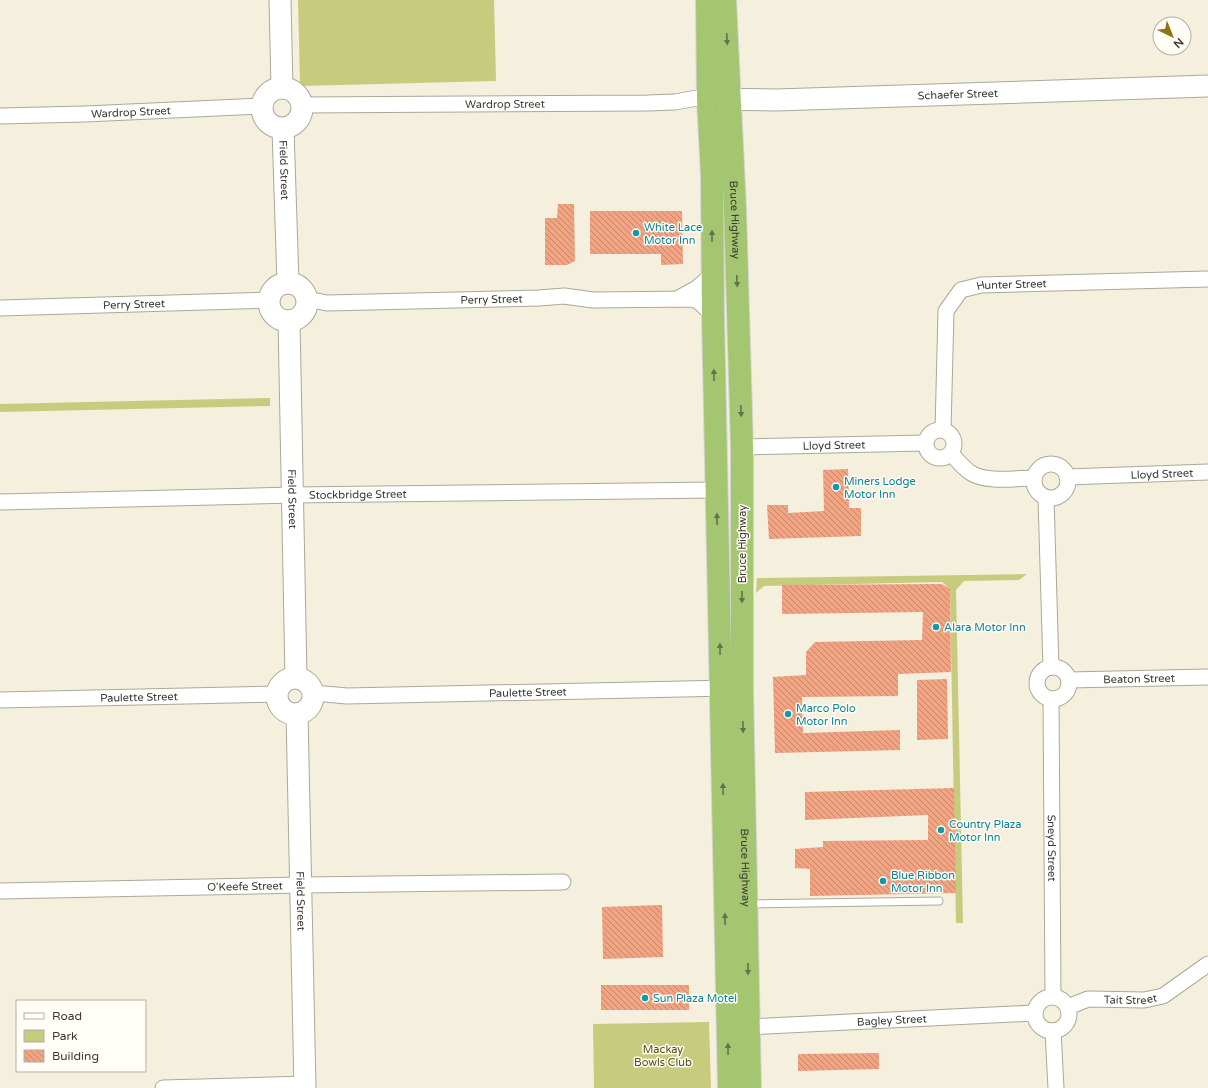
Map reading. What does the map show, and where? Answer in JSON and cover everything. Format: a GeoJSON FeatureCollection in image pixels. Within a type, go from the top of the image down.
{"type":"FeatureCollection","features":[{"type":"Feature","properties":{"kind":"highway","name":"Bruce Highway"},"geometry":{"type":"LineString","coordinates":[[707,0],[708,99],[712,176],[712,275],[729,1088]]}},
{"type":"Feature","properties":{"kind":"highway","name":"Bruce Highway"},"geometry":{"type":"LineString","coordinates":[[725,0],[735,217],[742,447],[742,688],[750,1088]]}},
{"type":"Feature","properties":{"kind":"highway"},"geometry":{"type":"LineString","coordinates":[[741,1088],[742,1067],[749,1033]]}},
{"type":"Feature","properties":{"kind":"street"},"geometry":{"type":"LineString","coordinates":[[280,0],[282,88]]}},
{"type":"Feature","properties":{"kind":"street","name":"Schaefer Street"},"geometry":{"type":"LineString","coordinates":[[708,99],[784,100],[1208,86]]}},
{"type":"Feature","properties":{"kind":"street"},"geometry":{"type":"LineString","coordinates":[[282,88],[290,90],[296,94],[302,105],[300,116],[296,123],[290,127],[283,128],[272,126],[266,122],[263,116],[262,106],[268,93],[274,89],[282,88]]}},
{"type":"Feature","properties":{"kind":"street","name":"Wardrop Street"},"geometry":{"type":"LineString","coordinates":[[302,105],[647,103],[675,102],[697,98],[708,99]]}},
{"type":"Feature","properties":{"kind":"street","name":"Wardrop Street"},"geometry":{"type":"LineString","coordinates":[[0,116],[85,114],[262,106]]}},
{"type":"Feature","properties":{"kind":"street","name":"Field Street"},"geometry":{"type":"LineString","coordinates":[[283,128],[288,283]]}},
{"type":"Feature","properties":{"kind":"street","name":"Perry Street"},"geometry":{"type":"LineString","coordinates":[[676,300],[697,288],[712,275]]}},
{"type":"Feature","properties":{"kind":"street","name":"Hunter Street"},"geometry":{"type":"LineString","coordinates":[[943,430],[946,311],[961,290],[981,285],[1208,279]]}},
{"type":"Feature","properties":{"kind":"street"},"geometry":{"type":"LineString","coordinates":[[288,283],[296,284],[301,288],[307,299],[305,310],[301,316],[295,320],[289,321],[279,319],[273,315],[270,309],[269,300],[275,287],[288,283]]}},
{"type":"Feature","properties":{"kind":"street","name":"Perry Street"},"geometry":{"type":"LineString","coordinates":[[307,299],[327,303],[540,298],[564,296],[592,300],[691,299],[698,301],[713,315]]}},
{"type":"Feature","properties":{"kind":"street","name":"Perry Street"},"geometry":{"type":"LineString","coordinates":[[0,308],[269,300]]}},
{"type":"Feature","properties":{"kind":"street","name":"Field Street"},"geometry":{"type":"LineString","coordinates":[[289,321],[296,677]]}},
{"type":"Feature","properties":{"kind":"street"},"geometry":{"type":"LineString","coordinates":[[943,430],[953,439],[953,448],[951,453],[942,458],[933,456],[929,452],[926,443],[927,438],[934,431],[943,430]]}},
{"type":"Feature","properties":{"kind":"street","name":"Lloyd Street"},"geometry":{"type":"LineString","coordinates":[[742,447],[926,443]]}},
{"type":"Feature","properties":{"kind":"street"},"geometry":{"type":"LineString","coordinates":[[951,453],[971,473],[980,477],[1034,478]]}},
{"type":"Feature","properties":{"kind":"street"},"geometry":{"type":"LineString","coordinates":[[1050,464],[1061,468],[1064,471],[1067,477],[1067,483],[1064,491],[1058,496],[1046,498],[1038,493],[1035,488],[1034,478],[1041,468],[1050,464]]}},
{"type":"Feature","properties":{"kind":"street","name":"Lloyd Street"},"geometry":{"type":"LineString","coordinates":[[1067,477],[1208,472]]}},
{"type":"Feature","properties":{"kind":"street","name":"Stockbridge Street"},"geometry":{"type":"LineString","coordinates":[[0,502],[293,495],[717,490]]}},
{"type":"Feature","properties":{"kind":"street"},"geometry":{"type":"LineString","coordinates":[[1046,498],[1051,667]]}},
{"type":"Feature","properties":{"kind":"street"},"geometry":{"type":"LineString","coordinates":[[1051,667],[1064,670],[1070,684],[1066,693],[1057,699],[1045,697],[1040,694],[1038,689],[1038,676],[1042,671],[1051,667]]}},
{"type":"Feature","properties":{"kind":"street"},"geometry":{"type":"LineString","coordinates":[[296,677],[308,682],[314,693],[312,702],[308,709],[297,714],[286,712],[278,702],[277,694],[279,687],[284,682],[296,677]]}},
{"type":"Feature","properties":{"kind":"street","name":"Beaton Street"},"geometry":{"type":"LineString","coordinates":[[1069,680],[1208,677]]}},
{"type":"Feature","properties":{"kind":"street","name":"Paulette Street"},"geometry":{"type":"LineString","coordinates":[[314,693],[347,696],[742,688]]}},
{"type":"Feature","properties":{"kind":"street","name":"Paulette Street"},"geometry":{"type":"LineString","coordinates":[[0,700],[277,694]]}},
{"type":"Feature","properties":{"kind":"street","name":"Sneyd Street"},"geometry":{"type":"LineString","coordinates":[[1051,699],[1053,996]]}},
{"type":"Feature","properties":{"kind":"street","name":"Field Street"},"geometry":{"type":"LineString","coordinates":[[297,714],[305,1086]]}},
{"type":"Feature","properties":{"kind":"street","name":"O'Keefe Street"},"geometry":{"type":"LineString","coordinates":[[0,891],[301,884],[563,882]]}},
{"type":"Feature","properties":{"kind":"street","name":"Tait Street"},"geometry":{"type":"LineString","coordinates":[[1068,1007],[1088,999],[1144,1000],[1163,996],[1208,964]]}},
{"type":"Feature","properties":{"kind":"street"},"geometry":{"type":"LineString","coordinates":[[1053,996],[1060,998],[1064,1002],[1068,1007],[1070,1015],[1068,1021],[1060,1030],[1044,1030],[1036,1021],[1034,1013],[1040,1001],[1053,996]]}},
{"type":"Feature","properties":{"kind":"street","name":"Bagley Street"},"geometry":{"type":"LineString","coordinates":[[749,1033],[1034,1013]]}},
{"type":"Feature","properties":{"kind":"street"},"geometry":{"type":"LineString","coordinates":[[1054,1031],[1056,1088]]}},
{"type":"Feature","properties":{"kind":"street"},"geometry":{"type":"LineString","coordinates":[[163,1088],[305,1086]]}},
{"type":"Feature","properties":{"kind":"lane"},"geometry":{"type":"LineString","coordinates":[[747,904],[939,900]]}},
{"type":"Feature","properties":{"kind":"green space"},"geometry":{"type":"Polygon","coordinates":[[[298,0],[494,0],[496,81],[300,86],[298,0]]]}},
{"type":"Feature","properties":{"kind":"green space"},"geometry":{"type":"Polygon","coordinates":[[[270,398],[270,406],[0,412],[0,404],[270,398]]]}},
{"type":"Feature","properties":{"kind":"green space"},"geometry":{"type":"Polygon","coordinates":[[[1027,574],[1019,580],[964,581],[956,590],[963,923],[956,923],[950,589],[942,582],[764,586],[756,593],[757,578],[1027,574]]]}},
{"type":"Feature","properties":{"kind":"green space","name":"Mackay Bowls Club"},"geometry":{"type":"Polygon","coordinates":[[[709,1022],[711,1088],[594,1088],[593,1024],[709,1022]]]}},
{"type":"Feature","properties":{"kind":"building"},"geometry":{"type":"Polygon","coordinates":[[[558,204],[574,204],[575,261],[567,265],[545,265],[545,218],[557,218],[558,204]]]}},
{"type":"Feature","properties":{"kind":"building","name":"White Lace Motor Inn"},"geometry":{"type":"Polygon","coordinates":[[[590,211],[682,211],[683,264],[661,265],[661,254],[590,254],[590,211]]]}},
{"type":"Feature","properties":{"kind":"building","name":"Miners Lodge Motor Inn"},"geometry":{"type":"Polygon","coordinates":[[[848,469],[849,508],[861,508],[861,536],[769,539],[767,505],[788,505],[788,513],[824,511],[823,470],[848,469]]]}},
{"type":"Feature","properties":{"kind":"building","name":"Alara Motor Inn"},"geometry":{"type":"Polygon","coordinates":[[[942,584],[950,589],[951,672],[898,674],[898,696],[802,697],[803,733],[900,730],[900,750],[775,753],[773,677],[806,675],[806,652],[815,642],[922,640],[923,612],[782,614],[782,585],[942,584]]]}},
{"type":"Feature","properties":{"kind":"building"},"geometry":{"type":"Polygon","coordinates":[[[947,679],[948,739],[917,740],[917,680],[947,679]]]}},
{"type":"Feature","properties":{"kind":"building","name":"Country Plaza Motor Inn"},"geometry":{"type":"Polygon","coordinates":[[[954,788],[956,893],[810,896],[810,869],[795,868],[795,849],[823,847],[823,841],[928,840],[928,815],[805,820],[805,792],[954,788]]]}},
{"type":"Feature","properties":{"kind":"building"},"geometry":{"type":"Polygon","coordinates":[[[662,905],[663,957],[603,959],[602,907],[662,905]]]}},
{"type":"Feature","properties":{"kind":"building","name":"Sun Plaza Motel"},"geometry":{"type":"Polygon","coordinates":[[[601,985],[689,985],[689,1010],[601,1010],[601,985]]]}},
{"type":"Feature","properties":{"kind":"building"},"geometry":{"type":"Polygon","coordinates":[[[879,1053],[879,1069],[798,1071],[798,1054],[879,1053]]]}},
{"type":"Feature","properties":{"kind":"place","name":"White Lace Motor Inn"},"geometry":{"type":"Point","coordinates":[636,233]}},
{"type":"Feature","properties":{"kind":"place","name":"Miners Lodge Motor Inn"},"geometry":{"type":"Point","coordinates":[836,487]}},
{"type":"Feature","properties":{"kind":"place","name":"Alara Motor Inn"},"geometry":{"type":"Point","coordinates":[936,627]}},
{"type":"Feature","properties":{"kind":"place","name":"Marco Polo Motor Inn"},"geometry":{"type":"Point","coordinates":[788,714]}},
{"type":"Feature","properties":{"kind":"place","name":"Country Plaza Motor Inn"},"geometry":{"type":"Point","coordinates":[941,830]}},
{"type":"Feature","properties":{"kind":"place","name":"Blue Ribbon Motor Inn"},"geometry":{"type":"Point","coordinates":[883,881]}},
{"type":"Feature","properties":{"kind":"place","name":"Sun Plaza Motel"},"geometry":{"type":"Point","coordinates":[645,998]}}]}
